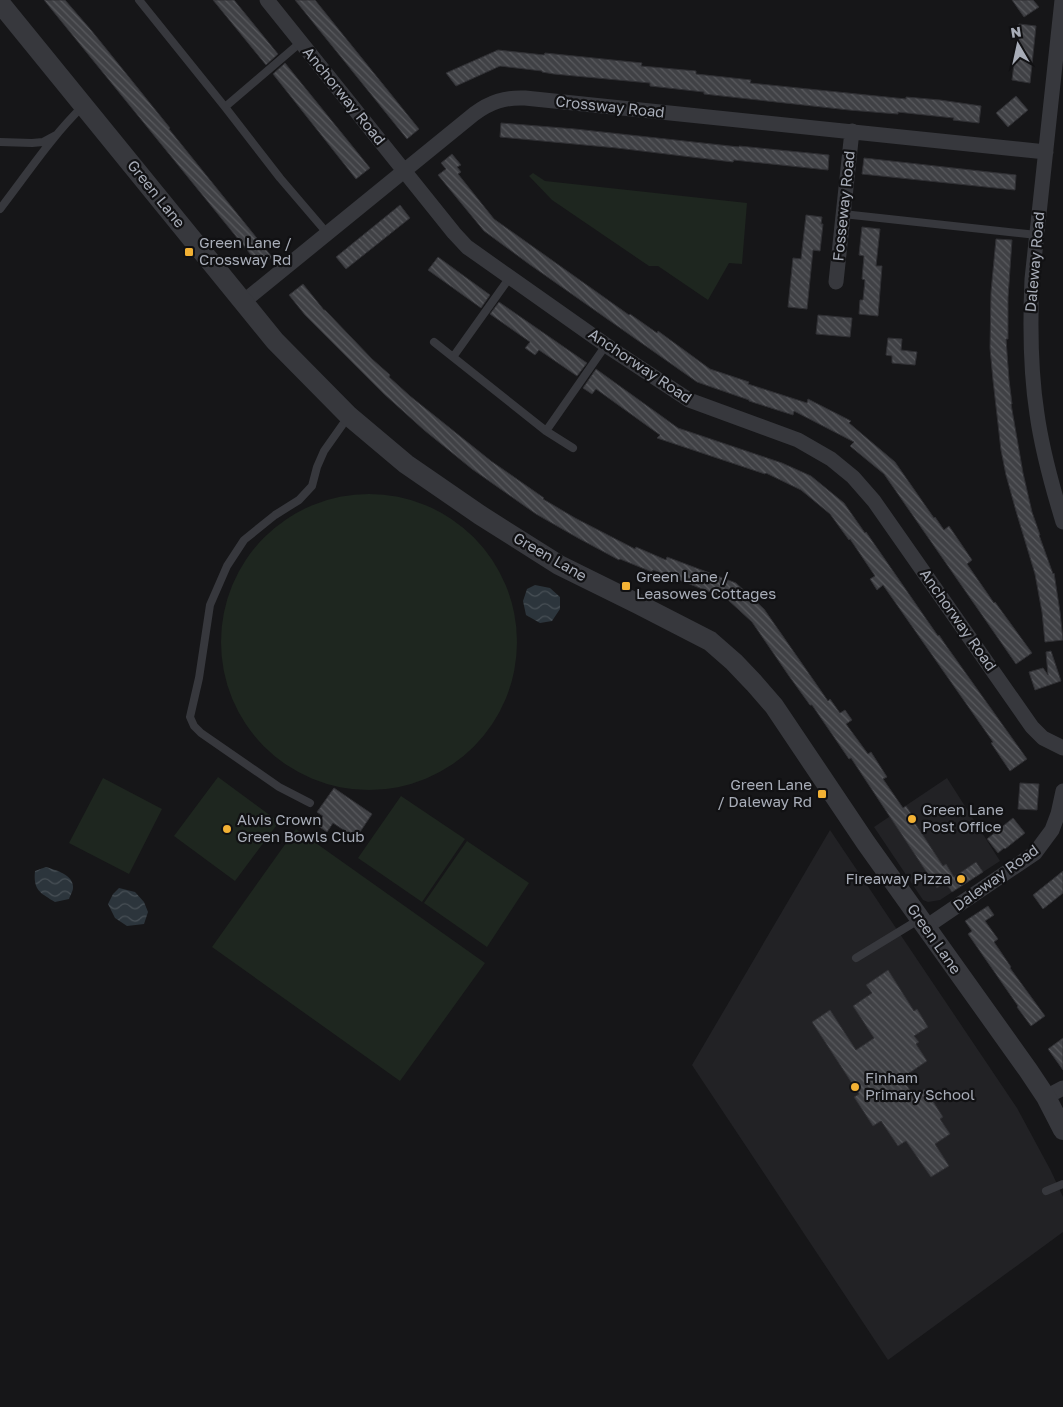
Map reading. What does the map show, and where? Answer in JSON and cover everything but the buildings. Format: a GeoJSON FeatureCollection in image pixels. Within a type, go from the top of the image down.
{"type":"FeatureCollection","features":[{"type":"Feature","properties":{"kind":"street","name":"Anchorway Road"},"geometry":{"type":"LineString","coordinates":[[267,0],[454,233],[468,247],[606,345],[689,400],[798,440],[821,452],[843,468],[874,501],[1032,727],[1043,738],[1063,748]]}},
{"type":"Feature","properties":{"kind":"street","name":"Daleway Road"},"geometry":{"type":"LineString","coordinates":[[1062,0],[1036,235],[1031,319],[1033,380],[1037,414],[1053,489],[1063,522]]}},
{"type":"Feature","properties":{"kind":"street","name":"Green Lane"},"geometry":{"type":"LineString","coordinates":[[5,13],[84,106],[275,341],[349,416],[406,464],[480,516],[559,565],[710,641],[734,662],[774,706],[866,842],[1028,1070],[1054,1093],[1063,1130]]}},
{"type":"Feature","properties":{"kind":"street","name":"Crossway Road"},"geometry":{"type":"LineString","coordinates":[[243,302],[404,170],[484,107],[498,100],[525,98],[1046,152]]}},
{"type":"Feature","properties":{"kind":"street","name":"Fosseway Road"},"geometry":{"type":"LineString","coordinates":[[836,282],[852,131]]}},
{"type":"Feature","properties":{"kind":"street","name":"Daleway Road"},"geometry":{"type":"LineString","coordinates":[[923,923],[1035,853],[1052,830],[1063,791]]}},
{"type":"Feature","properties":{"kind":"lane"},"geometry":{"type":"LineString","coordinates":[[139,0],[280,178],[328,233]]}},
{"type":"Feature","properties":{"kind":"lane"},"geometry":{"type":"LineString","coordinates":[[225,107],[301,42]]}},
{"type":"Feature","properties":{"kind":"lane"},"geometry":{"type":"LineString","coordinates":[[0,209],[72,117],[84,106]]}},
{"type":"Feature","properties":{"kind":"lane"},"geometry":{"type":"LineString","coordinates":[[0,142],[43,142],[59,134]]}},
{"type":"Feature","properties":{"kind":"lane"},"geometry":{"type":"LineString","coordinates":[[843,214],[1036,235]]}},
{"type":"Feature","properties":{"kind":"lane"},"geometry":{"type":"LineString","coordinates":[[453,358],[510,277]]}},
{"type":"Feature","properties":{"kind":"lane"},"geometry":{"type":"LineString","coordinates":[[434,342],[546,431],[573,448]]}},
{"type":"Feature","properties":{"kind":"lane"},"geometry":{"type":"LineString","coordinates":[[546,431],[606,345]]}},
{"type":"Feature","properties":{"kind":"lane"},"geometry":{"type":"LineString","coordinates":[[310,803],[279,787],[201,733],[194,726],[190,716],[200,678],[210,604],[227,566],[244,540],[275,515],[299,500],[312,486],[324,451],[349,416]]}},
{"type":"Feature","properties":{"kind":"lane"},"geometry":{"type":"LineString","coordinates":[[856,958],[923,923]]}},
{"type":"Feature","properties":{"kind":"lane"},"geometry":{"type":"LineString","coordinates":[[1046,1191],[1063,1184]]}},
{"type":"Feature","properties":{"kind":"shaded area"},"geometry":{"type":"Polygon","coordinates":[[[533,173],[545,181],[747,203],[742,264],[729,263],[708,300],[658,266],[649,266],[552,200],[529,176],[533,173]]]}},
{"type":"Feature","properties":{"kind":"shaded area"},"geometry":{"type":"Polygon","coordinates":[[[369,494],[398,497],[439,512],[463,528],[483,548],[499,572],[510,599],[514,613],[517,642],[514,671],[499,712],[483,736],[463,756],[439,772],[412,783],[398,787],[369,790],[340,787],[299,772],[275,756],[255,736],[239,712],[228,685],[224,671],[221,642],[224,613],[239,572],[255,548],[275,528],[299,512],[326,501],[340,497],[369,494]]]}},
{"type":"Feature","properties":{"kind":"shaded area","name":"Alvis Crown Green Bowls Club"},"geometry":{"type":"Polygon","coordinates":[[[218,777],[279,822],[235,881],[174,836],[218,777]]]}},
{"type":"Feature","properties":{"kind":"shaded area"},"geometry":{"type":"Polygon","coordinates":[[[103,778],[162,809],[129,874],[69,843],[103,778]]]}},
{"type":"Feature","properties":{"kind":"shaded area"},"geometry":{"type":"Polygon","coordinates":[[[947,778],[1000,861],[940,900],[928,902],[923,900],[874,827],[947,778]]]}},
{"type":"Feature","properties":{"kind":"shaded area"},"geometry":{"type":"Polygon","coordinates":[[[401,796],[465,839],[422,902],[358,858],[401,796]]]}},
{"type":"Feature","properties":{"kind":"shaded area"},"geometry":{"type":"Polygon","coordinates":[[[296,829],[485,963],[400,1081],[212,947],[296,829]]]}},
{"type":"Feature","properties":{"kind":"shaded area","name":"Finham Primary School"},"geometry":{"type":"Polygon","coordinates":[[[830,830],[1017,1108],[1063,1197],[1063,1232],[888,1360],[692,1065],[830,830]]]}},
{"type":"Feature","properties":{"kind":"shaded area"},"geometry":{"type":"Polygon","coordinates":[[[467,841],[529,883],[487,947],[424,903],[467,841]]]}},
{"type":"Feature","properties":{"kind":"water"},"geometry":{"type":"Polygon","coordinates":[[[535,585],[550,588],[560,597],[560,609],[552,621],[540,623],[526,615],[523,601],[527,589],[535,585]]]}},
{"type":"Feature","properties":{"kind":"water"},"geometry":{"type":"Polygon","coordinates":[[[46,867],[68,876],[71,880],[73,888],[69,899],[55,902],[36,887],[35,871],[46,867]]]}},
{"type":"Feature","properties":{"kind":"water"},"geometry":{"type":"Polygon","coordinates":[[[119,888],[135,892],[144,902],[148,912],[144,924],[127,926],[115,918],[108,904],[113,894],[119,888]]]}},
{"type":"Feature","properties":{"kind":"place","name":"Green Lane / Crossway Rd"},"geometry":{"type":"Point","coordinates":[189,252]}},
{"type":"Feature","properties":{"kind":"place","name":"Green Lane / Leasowes Cottages"},"geometry":{"type":"Point","coordinates":[626,586]}},
{"type":"Feature","properties":{"kind":"place","name":"Green Lane / Daleway Rd"},"geometry":{"type":"Point","coordinates":[822,794]}},
{"type":"Feature","properties":{"kind":"place","name":"Green Lane Post Office"},"geometry":{"type":"Point","coordinates":[912,819]}},
{"type":"Feature","properties":{"kind":"place","name":"Alvis Crown Green Bowls Club"},"geometry":{"type":"Point","coordinates":[227,829]}},
{"type":"Feature","properties":{"kind":"place","name":"Fireaway Pizza"},"geometry":{"type":"Point","coordinates":[961,879]}},
{"type":"Feature","properties":{"kind":"place","name":"Finham Primary School"},"geometry":{"type":"Point","coordinates":[855,1087]}}]}
